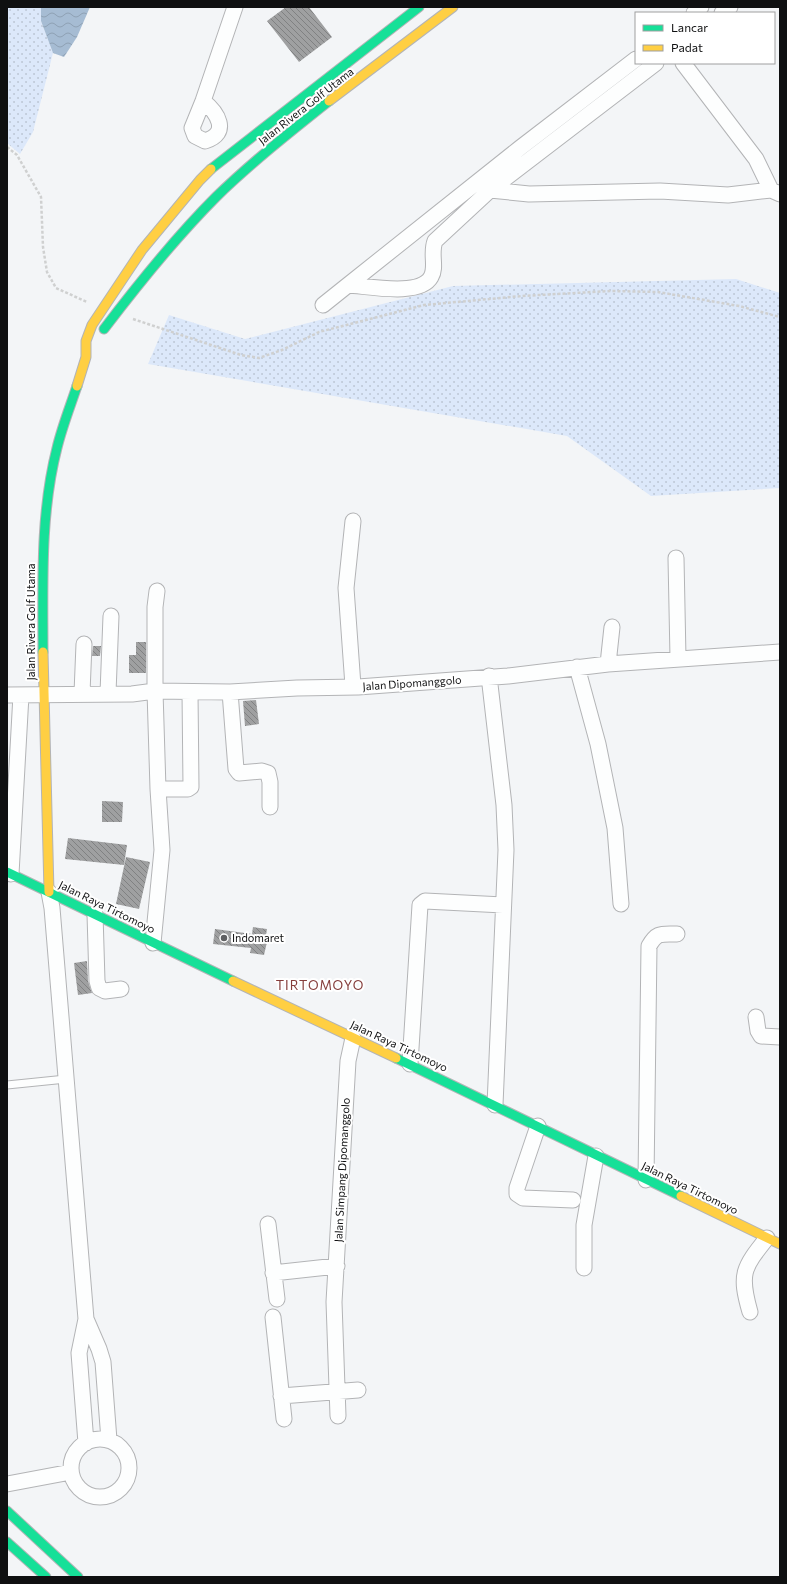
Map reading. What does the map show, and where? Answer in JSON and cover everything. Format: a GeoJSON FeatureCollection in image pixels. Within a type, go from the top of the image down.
{"type":"FeatureCollection","features":[{"type":"Feature","properties":{"kind":"main road","name":"Jalan Rivera Golf Utama"},"geometry":{"type":"LineString","coordinates":[[163,270],[182,234],[230,154],[419,7]]}},
{"type":"Feature","properties":{"kind":"main road","name":"Jalan Rivera Golf Utama"},"geometry":{"type":"LineString","coordinates":[[49,892],[43,694],[43,552],[51,479],[57,448],[77,382],[90,355],[86,341],[92,325],[142,250],[166,220],[209,188],[275,145],[453,7]]}},
{"type":"Feature","properties":{"kind":"main road","name":"Jalan Rivera Golf Utama"},"geometry":{"type":"LineString","coordinates":[[86,341],[100,328],[156,250],[162,240],[166,220]]}},
{"type":"Feature","properties":{"kind":"main road","name":"Jalan Rivera Golf Utama"},"geometry":{"type":"LineString","coordinates":[[126,317],[104,338],[102,331],[150,269],[182,234]]}},
{"type":"Feature","properties":{"kind":"main road","name":"Jalan Raya Tirtomoyo"},"geometry":{"type":"LineString","coordinates":[[9,873],[410,1064],[596,1156],[774,1241]]}},
{"type":"Feature","properties":{"kind":"main road"},"geometry":{"type":"LineString","coordinates":[[7,1511],[78,1577]]}},
{"type":"Feature","properties":{"kind":"main road"},"geometry":{"type":"LineString","coordinates":[[7,1542],[46,1577]]}},
{"type":"Feature","properties":{"kind":"street"},"geometry":{"type":"LineString","coordinates":[[203,101],[235,7]]}},
{"type":"Feature","properties":{"kind":"street"},"geometry":{"type":"LineString","coordinates":[[348,285],[404,289],[416,288],[425,283],[431,278],[434,269],[432,249],[436,241],[486,185],[635,60]]}},
{"type":"Feature","properties":{"kind":"street"},"geometry":{"type":"LineString","coordinates":[[323,305],[348,285],[655,64]]}},
{"type":"Feature","properties":{"kind":"street"},"geometry":{"type":"LineString","coordinates":[[486,185],[529,194],[660,191],[728,195],[775,192],[756,159],[684,64]]}},
{"type":"Feature","properties":{"kind":"street"},"geometry":{"type":"LineString","coordinates":[[353,521],[346,588],[353,686]]}},
{"type":"Feature","properties":{"kind":"street"},"geometry":{"type":"LineString","coordinates":[[676,558],[678,658]]}},
{"type":"Feature","properties":{"kind":"street"},"geometry":{"type":"LineString","coordinates":[[154,943],[162,857],[162,826],[158,789],[155,691],[155,607],[157,591]]}},
{"type":"Feature","properties":{"kind":"street"},"geometry":{"type":"LineString","coordinates":[[108,693],[111,616]]}},
{"type":"Feature","properties":{"kind":"street"},"geometry":{"type":"LineString","coordinates":[[608,664],[612,627]]}},
{"type":"Feature","properties":{"kind":"street"},"geometry":{"type":"LineString","coordinates":[[82,693],[84,644]]}},
{"type":"Feature","properties":{"kind":"street","name":"Jalan Dipomanggolo"},"geometry":{"type":"LineString","coordinates":[[14,695],[82,693],[132,694],[155,691],[230,692],[411,684],[608,664],[780,652]]}},
{"type":"Feature","properties":{"kind":"street"},"geometry":{"type":"LineString","coordinates":[[577,667],[598,744],[615,828],[621,904]]}},
{"type":"Feature","properties":{"kind":"street"},"geometry":{"type":"LineString","coordinates":[[489,676],[504,805],[506,850],[495,1105]]}},
{"type":"Feature","properties":{"kind":"street"},"geometry":{"type":"LineString","coordinates":[[158,789],[188,789],[191,787],[190,692]]}},
{"type":"Feature","properties":{"kind":"street"},"geometry":{"type":"LineString","coordinates":[[230,692],[236,769],[239,773],[262,771],[268,773],[270,782],[270,807]]}},
{"type":"Feature","properties":{"kind":"street"},"geometry":{"type":"LineString","coordinates":[[9,873],[14,695]]}},
{"type":"Feature","properties":{"kind":"street"},"geometry":{"type":"LineString","coordinates":[[49,892],[52,908],[86,1319],[79,1352],[86,1443]]}},
{"type":"Feature","properties":{"kind":"street"},"geometry":{"type":"LineString","coordinates":[[410,1064],[420,905],[425,901],[503,905]]}},
{"type":"Feature","properties":{"kind":"street"},"geometry":{"type":"LineString","coordinates":[[95,914],[97,981],[99,988],[105,991],[121,989]]}},
{"type":"Feature","properties":{"kind":"street"},"geometry":{"type":"LineString","coordinates":[[646,1180],[649,946],[654,938],[660,934],[677,934]]}},
{"type":"Feature","properties":{"kind":"street"},"geometry":{"type":"LineString","coordinates":[[756,1017],[758,1031],[761,1036],[780,1037]]}},
{"type":"Feature","properties":{"kind":"street","name":"Jalan Simpang Dipomanggolo"},"geometry":{"type":"LineString","coordinates":[[338,1416],[334,1302],[348,1061],[353,1038]]}},
{"type":"Feature","properties":{"kind":"street"},"geometry":{"type":"LineString","coordinates":[[538,1126],[517,1188],[517,1194],[523,1198],[573,1200]]}},
{"type":"Feature","properties":{"kind":"street"},"geometry":{"type":"LineString","coordinates":[[584,1268],[584,1225],[596,1156]]}},
{"type":"Feature","properties":{"kind":"street"},"geometry":{"type":"LineString","coordinates":[[268,1224],[277,1299]]}},
{"type":"Feature","properties":{"kind":"street"},"geometry":{"type":"LineString","coordinates":[[750,1312],[744,1292],[744,1272],[749,1262],[774,1241]]}},
{"type":"Feature","properties":{"kind":"street"},"geometry":{"type":"LineString","coordinates":[[274,1273],[337,1266]]}},
{"type":"Feature","properties":{"kind":"street"},"geometry":{"type":"LineString","coordinates":[[273,1317],[284,1419]]}},
{"type":"Feature","properties":{"kind":"street"},"geometry":{"type":"LineString","coordinates":[[86,1319],[103,1362],[109,1440]]}},
{"type":"Feature","properties":{"kind":"street"},"geometry":{"type":"LineString","coordinates":[[281,1396],[358,1390]]}},
{"type":"Feature","properties":{"kind":"street"},"geometry":{"type":"LineString","coordinates":[[101,1439],[109,1440],[122,1448],[129,1462],[128,1477],[120,1490],[107,1497],[92,1496],[79,1488],[74,1482],[72,1460],[76,1453],[86,1443],[101,1439]]}},
{"type":"Feature","properties":{"kind":"street"},"geometry":{"type":"LineString","coordinates":[[7,1484],[72,1472]]}},
{"type":"Feature","properties":{"kind":"lane"},"geometry":{"type":"LineString","coordinates":[[7,1085],[66,1079]]}},
{"type":"Feature","properties":{"kind":"path"},"geometry":{"type":"LineString","coordinates":[[7,147],[17,155],[41,197],[43,247],[47,272],[56,288],[102,309]]}},
{"type":"Feature","properties":{"kind":"path"},"geometry":{"type":"LineString","coordinates":[[126,317],[241,356],[259,358],[282,350],[319,332],[424,306],[522,296],[610,291],[658,292],[739,306],[780,317]]}},
{"type":"Feature","properties":{"kind":"shaded area"},"geometry":{"type":"Polygon","coordinates":[[[7,7],[41,7],[41,21],[53,53],[33,132],[20,154],[7,143],[7,7]]]}},
{"type":"Feature","properties":{"kind":"shaded area"},"geometry":{"type":"Polygon","coordinates":[[[736,279],[780,293],[780,488],[651,496],[567,436],[148,364],[169,315],[245,339],[453,286],[736,279]]]}},
{"type":"Feature","properties":{"kind":"water"},"geometry":{"type":"Polygon","coordinates":[[[41,7],[90,7],[77,37],[64,57],[53,53],[41,21],[41,7]]]}},
{"type":"Feature","properties":{"kind":"building"},"geometry":{"type":"Polygon","coordinates":[[[286,7],[309,7],[332,37],[299,62],[267,21],[286,7]]]}},
{"type":"Feature","properties":{"kind":"building"},"geometry":{"type":"Polygon","coordinates":[[[136,642],[146,642],[146,673],[129,673],[129,655],[136,655],[136,642]]]}},
{"type":"Feature","properties":{"kind":"building"},"geometry":{"type":"Polygon","coordinates":[[[93,646],[101,646],[100,656],[92,656],[93,646]]]}},
{"type":"Feature","properties":{"kind":"building"},"geometry":{"type":"Polygon","coordinates":[[[256,700],[259,724],[245,726],[243,701],[256,700]]]}},
{"type":"Feature","properties":{"kind":"building"},"geometry":{"type":"Polygon","coordinates":[[[102,801],[123,802],[122,822],[102,822],[102,801]]]}},
{"type":"Feature","properties":{"kind":"building"},"geometry":{"type":"Polygon","coordinates":[[[68,838],[127,845],[124,865],[65,859],[68,838]]]}},
{"type":"Feature","properties":{"kind":"building"},"geometry":{"type":"Polygon","coordinates":[[[126,857],[150,862],[139,909],[116,904],[126,857]]]}},
{"type":"Feature","properties":{"kind":"building"},"geometry":{"type":"Polygon","coordinates":[[[253,927],[267,929],[265,941],[267,942],[264,955],[250,953],[251,948],[213,944],[215,929],[252,934],[253,927]]]}},
{"type":"Feature","properties":{"kind":"building"},"geometry":{"type":"Polygon","coordinates":[[[87,961],[88,981],[92,993],[78,995],[74,963],[87,961]]]}},
{"type":"Feature","properties":{"kind":"traffic: fast"},"geometry":{"type":"LineString","coordinates":[[211,169],[419,7]]}},
{"type":"Feature","properties":{"kind":"traffic: fast"},"geometry":{"type":"LineString","coordinates":[[104,329],[158,261],[186,228],[216,197],[285,136],[329,101]]}},
{"type":"Feature","properties":{"kind":"traffic: fast"},"geometry":{"type":"LineString","coordinates":[[43,652],[43,575],[45,524],[48,498],[59,440],[77,386]]}},
{"type":"Feature","properties":{"kind":"traffic: fast"},"geometry":{"type":"LineString","coordinates":[[7,872],[233,981]]}},
{"type":"Feature","properties":{"kind":"traffic: fast"},"geometry":{"type":"LineString","coordinates":[[396,1058],[681,1196]]}},
{"type":"Feature","properties":{"kind":"traffic: fast"},"geometry":{"type":"LineString","coordinates":[[7,1511],[78,1577]]}},
{"type":"Feature","properties":{"kind":"traffic: fast"},"geometry":{"type":"LineString","coordinates":[[7,1542],[46,1577]]}},
{"type":"Feature","properties":{"kind":"traffic: slow"},"geometry":{"type":"LineString","coordinates":[[329,101],[453,7]]}},
{"type":"Feature","properties":{"kind":"traffic: slow"},"geometry":{"type":"LineString","coordinates":[[77,386],[86,357],[86,341],[92,325],[142,250],[200,180],[211,169]]}},
{"type":"Feature","properties":{"kind":"traffic: slow"},"geometry":{"type":"LineString","coordinates":[[43,652],[49,892]]}},
{"type":"Feature","properties":{"kind":"traffic: slow"},"geometry":{"type":"LineString","coordinates":[[233,981],[396,1058]]}},
{"type":"Feature","properties":{"kind":"traffic: slow"},"geometry":{"type":"LineString","coordinates":[[681,1196],[780,1244]]}},
{"type":"Feature","properties":{"kind":"place","name":"Indomaret"},"geometry":{"type":"Point","coordinates":[224,938]}},
{"type":"Feature","properties":{"kind":"district","name":"TIRTOMOYO"},"geometry":{"type":"Point","coordinates":[320,985]}}]}
